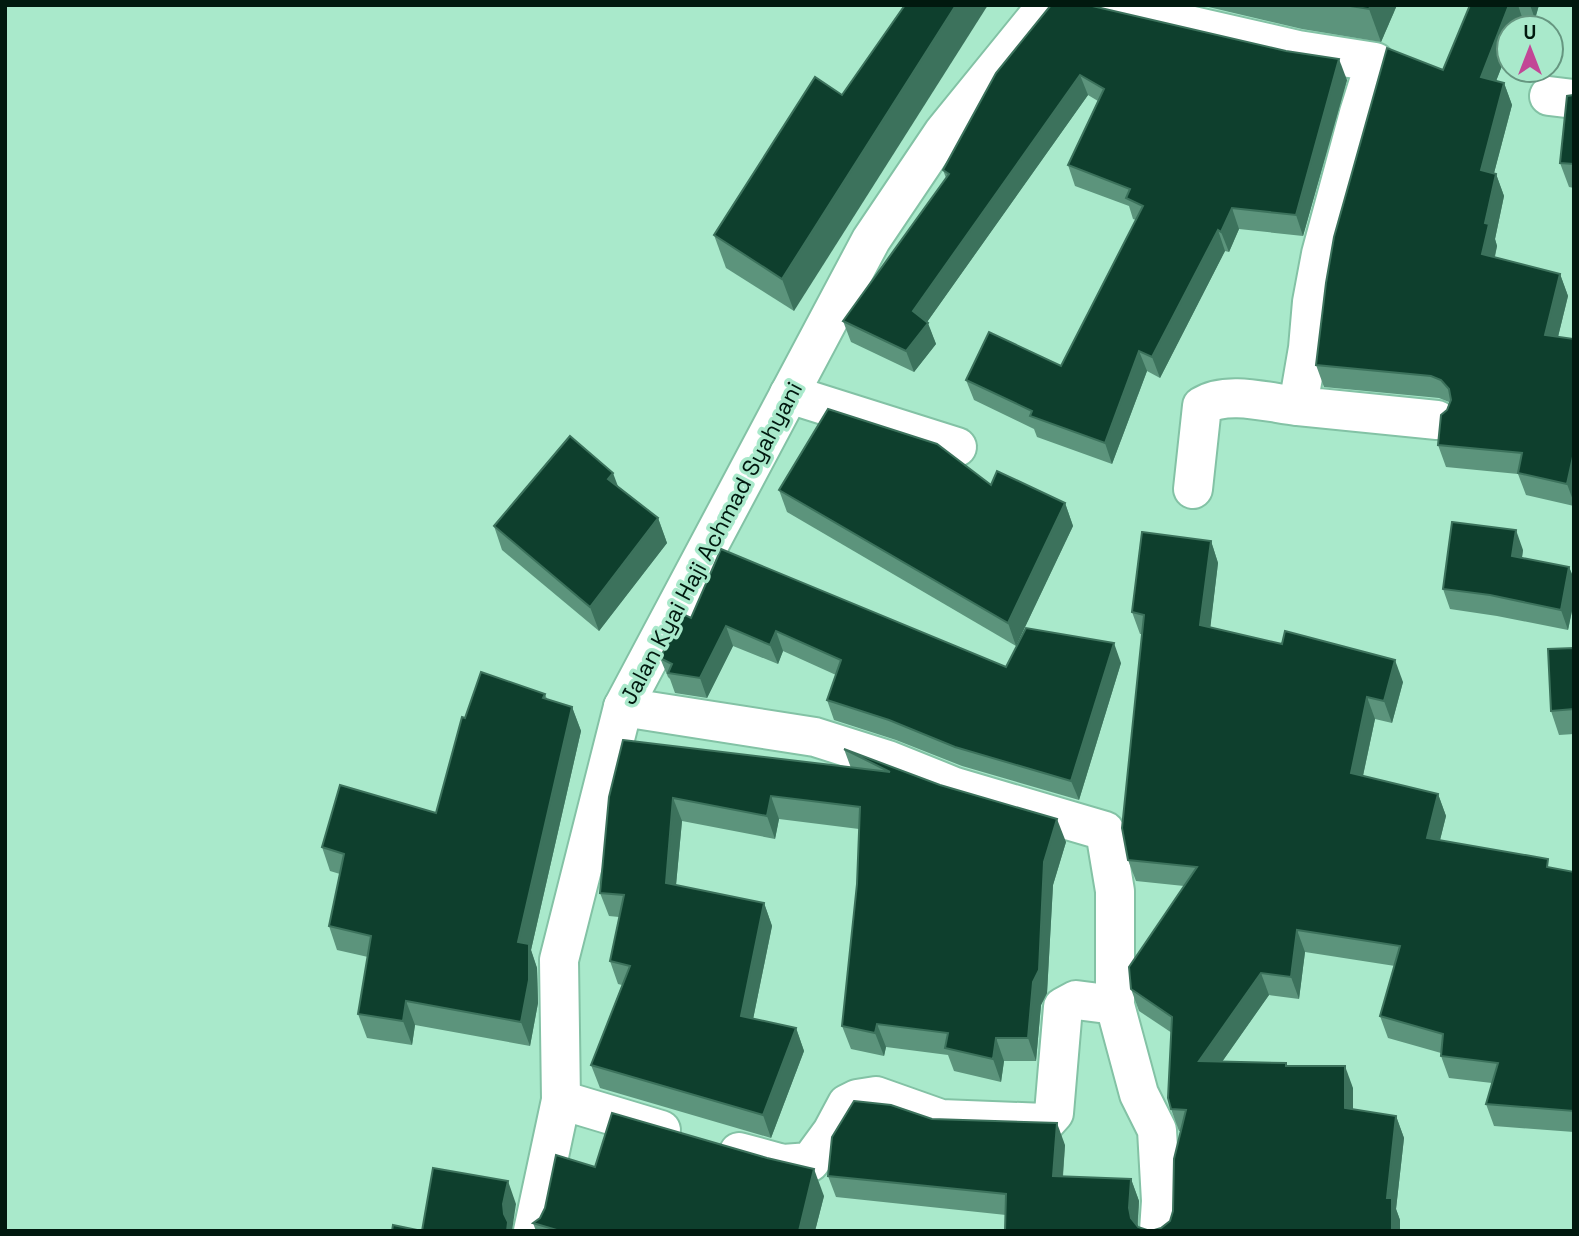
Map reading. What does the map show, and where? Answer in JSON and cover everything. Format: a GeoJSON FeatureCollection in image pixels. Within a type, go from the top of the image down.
{"type":"FeatureCollection","features":[{"type":"Feature","properties":{"kind":"street","name":"Jalan Kyai Haji Achmad Syahyani"},"geometry":{"type":"LineString","coordinates":[[533,1231],[561,1100],[559,960],[623,707],[871,240],[943,133],[1047,5]]}},
{"type":"Feature","properties":{"kind":"street"},"geometry":{"type":"LineString","coordinates":[[1101,5],[1297,50],[1375,62],[1321,254],[1297,406]]}},
{"type":"Feature","properties":{"kind":"street"},"geometry":{"type":"LineString","coordinates":[[789,394],[957,447]]}},
{"type":"Feature","properties":{"kind":"street"},"geometry":{"type":"LineString","coordinates":[[1193,489],[1202,406],[1212,400],[1239,399],[1437,420]]}},
{"type":"Feature","properties":{"kind":"street"},"geometry":{"type":"LineString","coordinates":[[623,707],[815,737],[888,760],[966,790],[1105,831],[1115,891],[1115,1005],[1139,1094],[1157,1130],[1161,1201],[1159,1231]]}},
{"type":"Feature","properties":{"kind":"street"},"geometry":{"type":"LineString","coordinates":[[561,1100],[783,1164],[810,1162],[832,1132],[846,1104],[876,1096],[941,1119],[1045,1123],[1054,1113],[1063,1007],[1076,1000],[1115,1005]]}},
{"type":"Feature","properties":{"kind":"building"},"geometry":{"type":"Polygon","coordinates":[[[905,5],[956,5],[782,279],[714,235],[815,77],[842,95],[905,5]]]}},
{"type":"Feature","properties":{"kind":"building"},"geometry":{"type":"Polygon","coordinates":[[[1051,5],[1088,5],[1286,51],[1339,59],[1296,215],[1232,208],[1152,357],[1139,351],[1105,443],[1030,416],[1032,411],[966,380],[989,332],[1061,366],[1143,206],[1126,198],[1130,189],[1068,165],[1104,89],[1080,75],[913,311],[928,323],[906,351],[843,321],[949,174],[943,170],[996,73],[1051,5]]]}},
{"type":"Feature","properties":{"kind":"building"},"geometry":{"type":"Polygon","coordinates":[[[1344,5],[1371,5],[1369,9],[1344,5]]]}},
{"type":"Feature","properties":{"kind":"building"},"geometry":{"type":"Polygon","coordinates":[[[1470,5],[1509,5],[1506,14],[1495,14],[1495,41],[1481,77],[1495,81],[1495,84],[1504,84],[1481,170],[1496,174],[1485,223],[1489,224],[1482,254],[1560,274],[1545,335],[1574,339],[1574,452],[1567,484],[1518,473],[1522,453],[1438,445],[1441,415],[1447,410],[1451,400],[1449,389],[1441,380],[1431,376],[1316,365],[1334,237],[1387,48],[1443,70],[1470,5]]]}},
{"type":"Feature","properties":{"kind":"building"},"geometry":{"type":"Polygon","coordinates":[[[1574,95],[1574,164],[1560,163],[1567,96],[1574,95]]]}},
{"type":"Feature","properties":{"kind":"building"},"geometry":{"type":"Polygon","coordinates":[[[828,409],[937,444],[991,485],[997,471],[1065,503],[1008,623],[779,490],[828,409]]]}},
{"type":"Feature","properties":{"kind":"building"},"geometry":{"type":"Polygon","coordinates":[[[570,436],[613,473],[608,479],[658,518],[590,607],[494,526],[570,436]]]}},
{"type":"Feature","properties":{"kind":"building"},"geometry":{"type":"Polygon","coordinates":[[[1452,522],[1516,530],[1512,556],[1569,567],[1561,610],[1490,595],[1443,589],[1452,522]]]}},
{"type":"Feature","properties":{"kind":"building"},"geometry":{"type":"Polygon","coordinates":[[[1142,532],[1211,541],[1200,625],[1282,644],[1285,631],[1395,660],[1384,701],[1367,697],[1351,773],[1438,794],[1427,838],[1548,859],[1547,867],[1574,872],[1574,1111],[1486,1104],[1498,1063],[1441,1056],[1443,1034],[1380,1016],[1400,946],[1297,930],[1291,977],[1261,973],[1199,1061],[1345,1066],[1345,1108],[1396,1116],[1387,1198],[1392,1198],[1392,1231],[1151,1231],[1170,1221],[1173,1211],[1174,1159],[1186,1110],[1171,1109],[1168,1098],[1172,1017],[1131,989],[1129,967],[1197,867],[1128,860],[1122,828],[1144,615],[1132,612],[1142,532]]]}},
{"type":"Feature","properties":{"kind":"building"},"geometry":{"type":"Polygon","coordinates":[[[721,549],[1006,667],[1026,628],[1114,643],[1071,781],[955,747],[889,720],[827,700],[841,660],[776,631],[770,645],[726,626],[700,678],[668,673],[672,664],[660,658],[683,614],[691,618],[721,549]]]}},
{"type":"Feature","properties":{"kind":"building"},"geometry":{"type":"Polygon","coordinates":[[[1574,648],[1574,709],[1551,711],[1548,649],[1574,648]]]}},
{"type":"Feature","properties":{"kind":"building"},"geometry":{"type":"Polygon","coordinates":[[[481,672],[545,694],[543,698],[572,707],[518,942],[529,944],[529,980],[521,1022],[406,1001],[403,1021],[358,1014],[371,936],[329,926],[344,854],[322,847],[340,785],[436,813],[462,717],[465,718],[481,672]]]}},
{"type":"Feature","properties":{"kind":"building"},"geometry":{"type":"Polygon","coordinates":[[[623,740],[890,772],[844,749],[940,785],[1057,819],[1044,862],[1039,970],[1033,982],[1028,1038],[996,1038],[993,1059],[945,1048],[948,1033],[877,1024],[875,1033],[842,1026],[857,884],[860,807],[771,796],[767,816],[673,798],[666,883],[764,903],[741,1016],[796,1028],[763,1115],[591,1065],[630,966],[610,961],[624,895],[600,893],[609,797],[623,740]]]}},
{"type":"Feature","properties":{"kind":"building"},"geometry":{"type":"Polygon","coordinates":[[[854,1101],[891,1105],[932,1119],[1057,1123],[1053,1176],[1131,1179],[1131,1218],[1138,1227],[1150,1231],[1005,1231],[1006,1194],[828,1176],[832,1137],[854,1101]]]}},
{"type":"Feature","properties":{"kind":"building"},"geometry":{"type":"Polygon","coordinates":[[[612,1113],[814,1169],[799,1231],[560,1231],[533,1223],[540,1218],[545,1208],[556,1155],[595,1167],[612,1113]]]}},
{"type":"Feature","properties":{"kind":"building"},"geometry":{"type":"Polygon","coordinates":[[[433,1168],[508,1181],[503,1204],[508,1222],[507,1231],[422,1231],[433,1168]]]}},
{"type":"Feature","properties":{"kind":"building"},"geometry":{"type":"Polygon","coordinates":[[[393,1225],[422,1231],[392,1231],[393,1225]]]}}]}
